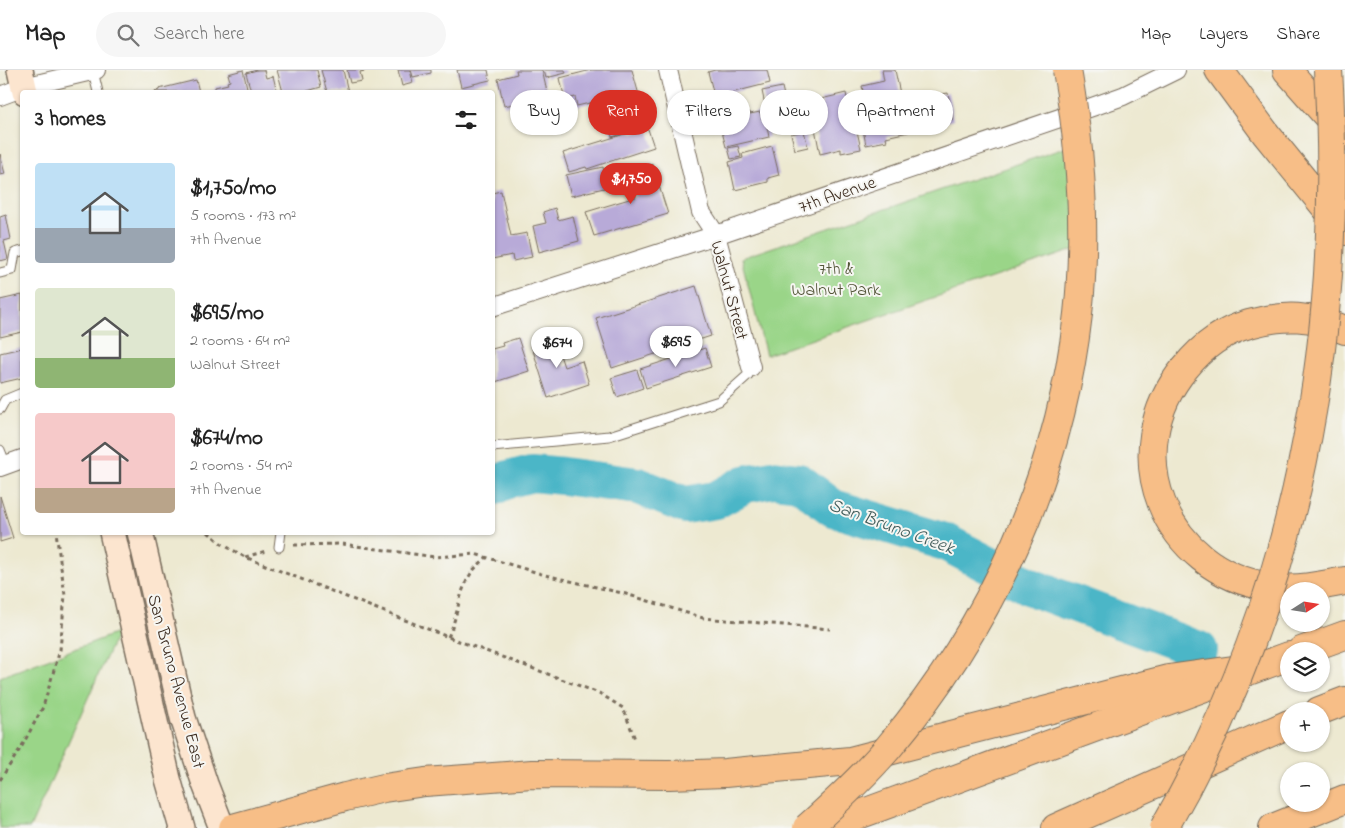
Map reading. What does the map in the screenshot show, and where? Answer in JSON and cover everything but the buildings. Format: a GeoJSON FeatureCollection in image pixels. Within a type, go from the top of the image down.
{"type":"FeatureCollection","features":[{"type":"Feature","properties":{"kind":"highway"},"geometry":{"type":"LineString","coordinates":[[807,828],[840,798],[887,749],[931,693],[968,637],[997,586],[1028,516],[1050,452],[1067,382],[1078,314],[1082,239],[1080,169],[1073,102],[1067,70]]}},
{"type":"Feature","properties":{"kind":"highway"},"geometry":{"type":"LineString","coordinates":[[1219,70],[1266,134],[1345,231]]}},
{"type":"Feature","properties":{"kind":"highway"},"geometry":{"type":"LineString","coordinates":[[1287,70],[1345,136]]}},
{"type":"Feature","properties":{"kind":"highway"},"geometry":{"type":"LineString","coordinates":[[1164,828],[1206,752],[1259,630],[1287,542],[1310,454],[1324,366],[1335,239],[1334,141],[1328,70]]}},
{"type":"Feature","properties":{"kind":"highway"},"geometry":{"type":"LineString","coordinates":[[1345,330],[1308,318],[1286,316],[1237,327],[1215,339],[1195,356],[1177,377],[1163,402],[1155,430],[1153,457],[1156,484],[1164,511],[1177,533],[1194,552],[1218,569],[1243,580],[1269,587],[1297,589],[1345,581]]}},
{"type":"Feature","properties":{"kind":"highway"},"geometry":{"type":"LineString","coordinates":[[1326,642],[1345,635]]}},
{"type":"Feature","properties":{"kind":"highway"},"geometry":{"type":"LineString","coordinates":[[823,828],[1280,659]]}},
{"type":"Feature","properties":{"kind":"highway"},"geometry":{"type":"LineString","coordinates":[[233,828],[345,797],[384,788],[425,782],[532,774],[725,774],[850,761],[1168,679],[1262,666]]}},
{"type":"Feature","properties":{"kind":"highway"},"geometry":{"type":"LineString","coordinates":[[1330,707],[1345,701]]}},
{"type":"Feature","properties":{"kind":"highway"},"geometry":{"type":"LineString","coordinates":[[1056,828],[1280,728]]}},
{"type":"Feature","properties":{"kind":"highway"},"geometry":{"type":"LineString","coordinates":[[1273,828],[1345,799]]}},
{"type":"Feature","properties":{"kind":"main road","name":"San Bruno Avenue East"},"geometry":{"type":"LineString","coordinates":[[113,535],[168,779],[182,828]]}},
{"type":"Feature","properties":{"kind":"main road","name":"San Bruno Avenue East"},"geometry":{"type":"LineString","coordinates":[[141,535],[183,718],[222,828]]}},
{"type":"Feature","properties":{"kind":"street"},"geometry":{"type":"LineString","coordinates":[[0,96],[23,83],[94,70]]}},
{"type":"Feature","properties":{"kind":"street","name":"Walnut Street"},"geometry":{"type":"LineString","coordinates":[[668,70],[701,212],[716,235],[750,367]]}},
{"type":"Feature","properties":{"kind":"street","name":"7th Avenue"},"geometry":{"type":"LineString","coordinates":[[495,306],[716,235],[1092,107],[1123,96],[1176,70]]}},
{"type":"Feature","properties":{"kind":"lane"},"geometry":{"type":"LineString","coordinates":[[94,70],[98,90]]}},
{"type":"Feature","properties":{"kind":"lane"},"geometry":{"type":"LineString","coordinates":[[0,273],[12,270],[15,253],[20,252]]}},
{"type":"Feature","properties":{"kind":"lane"},"geometry":{"type":"LineString","coordinates":[[495,447],[609,436],[719,400],[748,374],[750,367]]}},
{"type":"Feature","properties":{"kind":"lane"},"geometry":{"type":"LineString","coordinates":[[0,409],[5,400],[20,394]]}},
{"type":"Feature","properties":{"kind":"lane"},"geometry":{"type":"LineString","coordinates":[[280,535],[280,547]]}},
{"type":"Feature","properties":{"kind":"path"},"geometry":{"type":"LineString","coordinates":[[0,780],[22,746],[43,707],[60,650],[65,595],[56,535]]}},
{"type":"Feature","properties":{"kind":"path"},"geometry":{"type":"LineString","coordinates":[[212,535],[222,544],[245,557],[448,638],[599,693],[623,708],[635,739]]}},
{"type":"Feature","properties":{"kind":"path"},"geometry":{"type":"LineString","coordinates":[[245,557],[295,544],[342,544],[435,557],[475,554],[545,575],[626,594],[703,618],[830,629]]}},
{"type":"Feature","properties":{"kind":"path"},"geometry":{"type":"LineString","coordinates":[[448,638],[453,627],[461,594],[470,574],[486,558]]}},
{"type":"Feature","properties":{"kind":"green space","name":"7th & Walnut Park"},"geometry":{"type":"Polygon","coordinates":[[[1088,140],[1082,247],[766,355],[741,258],[1088,140]]]}},
{"type":"Feature","properties":{"kind":"green space"},"geometry":{"type":"Polygon","coordinates":[[[117,633],[30,828],[0,828],[0,677],[117,633]]]}},
{"type":"Feature","properties":{"kind":"waterway","name":"San Bruno Creek"},"geometry":{"type":"LineString","coordinates":[[495,486],[509,479],[532,473],[563,476],[638,486],[685,505],[716,500],[745,484],[773,479],[799,482],[833,508],[945,542],[1033,588],[1199,650]]}}]}
